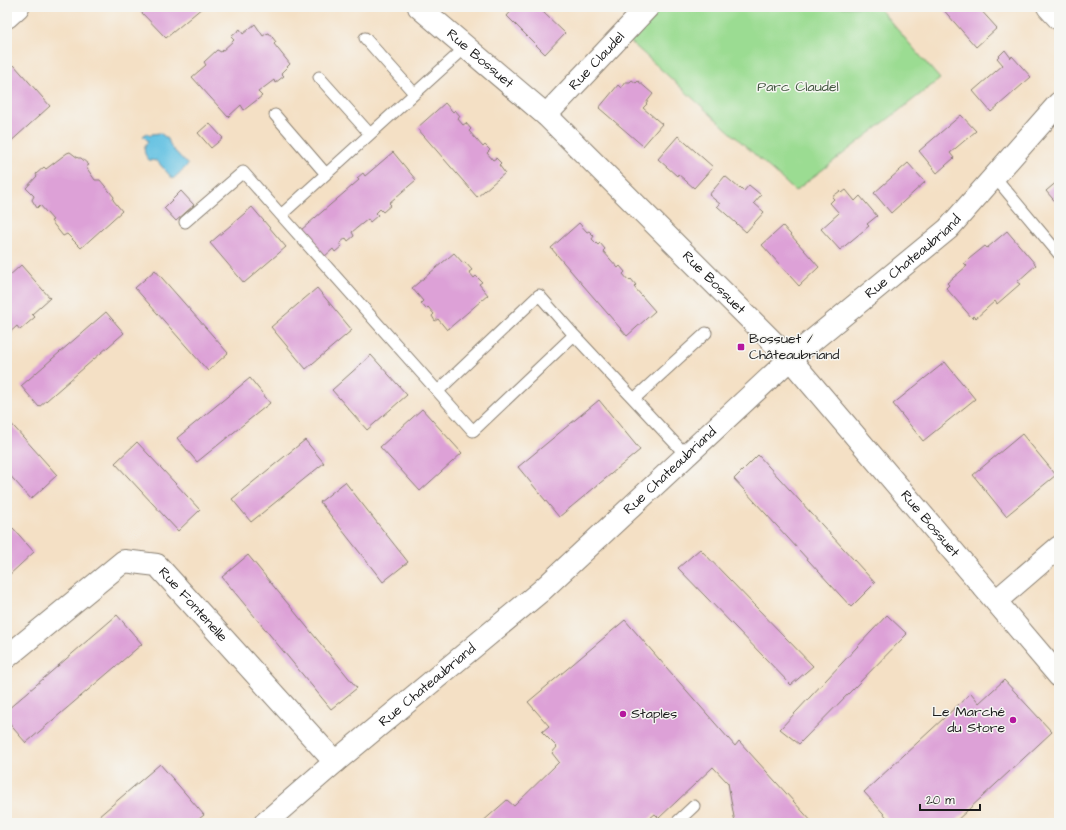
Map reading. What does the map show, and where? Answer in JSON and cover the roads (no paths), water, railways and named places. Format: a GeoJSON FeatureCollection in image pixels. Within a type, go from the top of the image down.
{"type":"FeatureCollection","features":[{"type":"Feature","properties":{"kind":"street"},"geometry":{"type":"LineString","coordinates":[[7,17],[18,7]]}},
{"type":"Feature","properties":{"kind":"street","name":"Rue Bossuet"},"geometry":{"type":"LineString","coordinates":[[419,7],[546,115],[790,359],[1059,676]]}},
{"type":"Feature","properties":{"kind":"street","name":"Rue Claudel"},"geometry":{"type":"LineString","coordinates":[[546,115],[648,7]]}},
{"type":"Feature","properties":{"kind":"street"},"geometry":{"type":"LineString","coordinates":[[1048,7],[1059,19]]}},
{"type":"Feature","properties":{"kind":"street","name":"Rue Chateaubriand"},"geometry":{"type":"LineString","coordinates":[[265,823],[335,762],[541,591],[790,359],[948,228],[1059,102]]}},
{"type":"Feature","properties":{"kind":"street"},"geometry":{"type":"LineString","coordinates":[[996,601],[1059,548]]}},
{"type":"Feature","properties":{"kind":"street","name":"Rue Fontenelle"},"geometry":{"type":"LineString","coordinates":[[7,657],[124,561],[157,565],[335,762]]}},
{"type":"Feature","properties":{"kind":"lane"},"geometry":{"type":"LineString","coordinates":[[365,38],[414,93]]}},
{"type":"Feature","properties":{"kind":"lane"},"geometry":{"type":"LineString","coordinates":[[281,215],[466,47]]}},
{"type":"Feature","properties":{"kind":"lane"},"geometry":{"type":"LineString","coordinates":[[319,77],[370,134]]}},
{"type":"Feature","properties":{"kind":"lane"},"geometry":{"type":"LineString","coordinates":[[275,115],[326,174]]}},
{"type":"Feature","properties":{"kind":"lane"},"geometry":{"type":"LineString","coordinates":[[184,222],[243,172],[473,431],[574,335]]}},
{"type":"Feature","properties":{"kind":"lane"},"geometry":{"type":"LineString","coordinates":[[994,176],[1059,254]]}},
{"type":"Feature","properties":{"kind":"lane"},"geometry":{"type":"LineString","coordinates":[[438,391],[539,295],[574,335],[686,455]]}},
{"type":"Feature","properties":{"kind":"lane"},"geometry":{"type":"LineString","coordinates":[[634,399],[706,333]]}},
{"type":"Feature","properties":{"kind":"lane"},"geometry":{"type":"LineString","coordinates":[[676,823],[694,806]]}},
{"type":"Feature","properties":{"kind":"water"},"geometry":{"type":"Polygon","coordinates":[[[147,133],[150,136],[152,134],[160,133],[168,139],[171,147],[188,165],[173,179],[157,161],[149,160],[146,155],[144,151],[148,141],[143,136],[147,133]]]}},
{"type":"Feature","properties":{"kind":"place","name":"Bossuet / Châteaubriand"},"geometry":{"type":"Point","coordinates":[741,347]}},
{"type":"Feature","properties":{"kind":"place","name":"Staples"},"geometry":{"type":"Point","coordinates":[623,714]}},
{"type":"Feature","properties":{"kind":"place","name":"Le Marché du Store"},"geometry":{"type":"Point","coordinates":[1013,720]}},
{"type":"Feature","properties":{"kind":"park label","name":"Parc Claudel"},"geometry":{"type":"Point","coordinates":[798,87]}}]}
